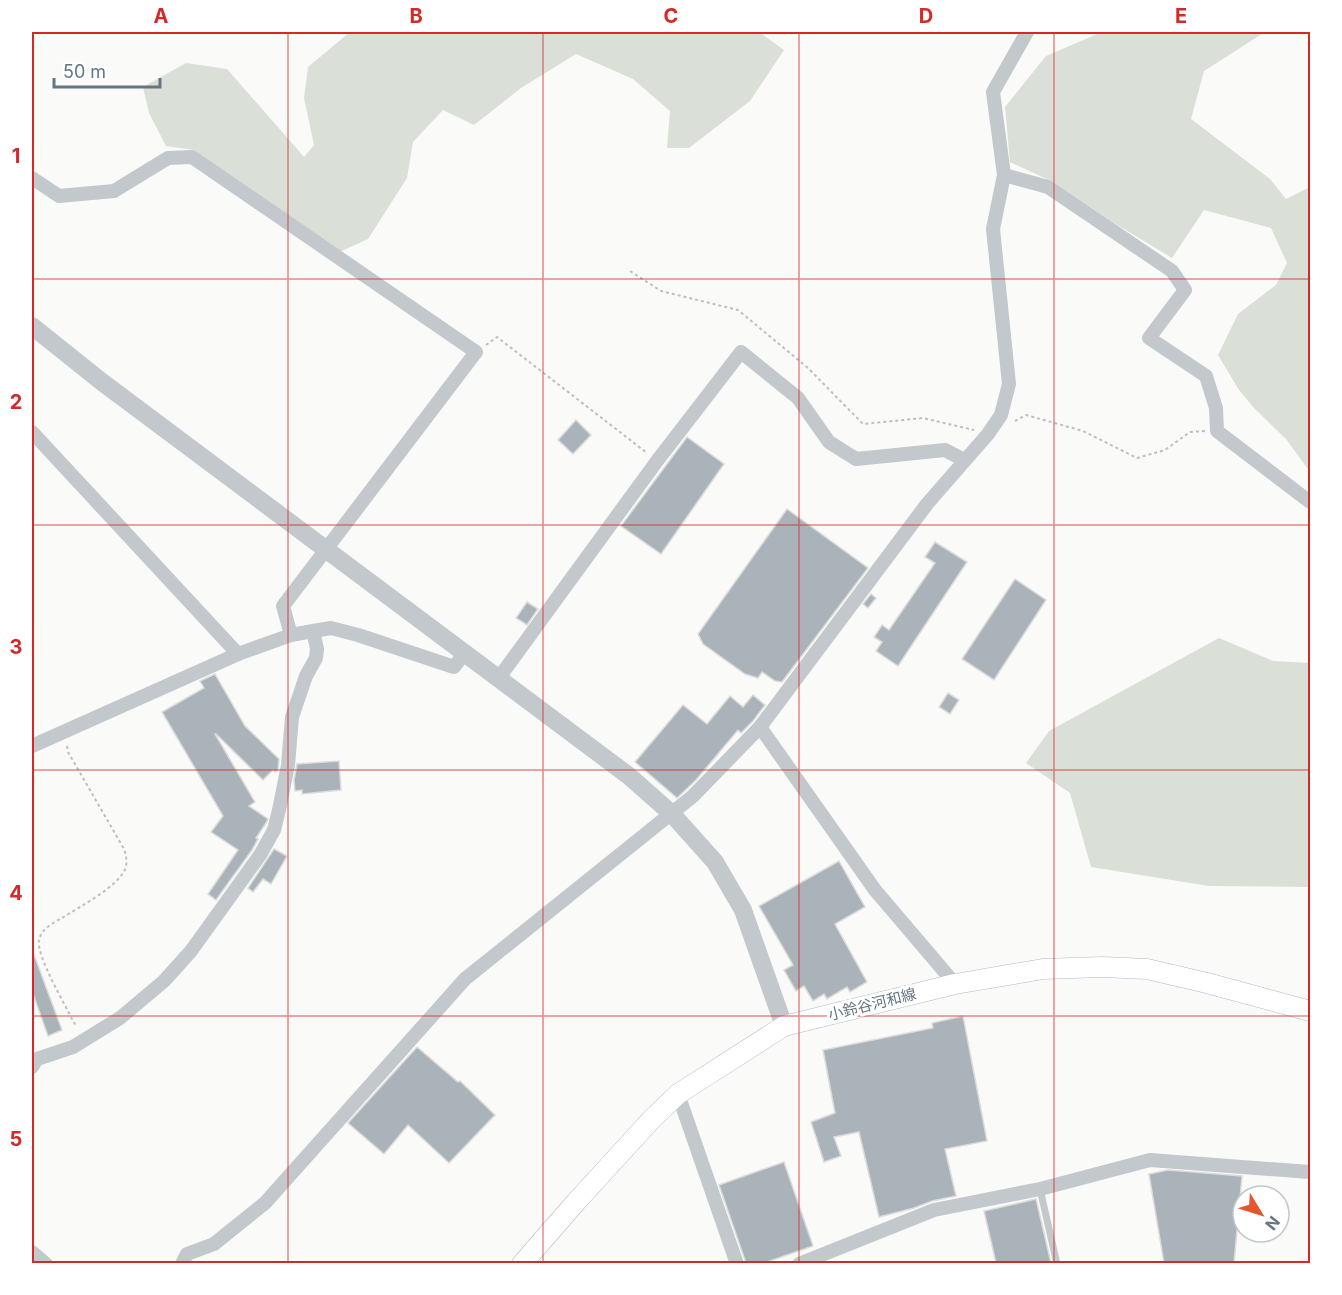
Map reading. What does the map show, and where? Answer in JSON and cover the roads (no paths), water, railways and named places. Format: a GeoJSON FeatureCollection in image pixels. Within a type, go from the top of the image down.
{"type":"FeatureCollection","features":[{"type":"Feature","properties":{"kind":"main road","name":"小鈴谷河和線"},"geometry":{"type":"LineString","coordinates":[[522,1263],[643,1128],[678,1095],[784,1026],[955,984],[1043,969],[1103,967],[1147,969],[1207,982],[1311,1011]]}},
{"type":"Feature","properties":{"kind":"street"},"geometry":{"type":"LineString","coordinates":[[182,1263],[187,1254],[214,1244],[265,1203],[465,979],[693,796],[760,727],[927,504],[988,434],[1001,415],[1009,384],[993,229],[1004,175],[993,92],[1027,32]]}},
{"type":"Feature","properties":{"kind":"street"},"geometry":{"type":"LineString","coordinates":[[32,178],[59,196],[114,191],[168,158],[192,157],[476,352],[283,606],[291,635]]}},
{"type":"Feature","properties":{"kind":"street"},"geometry":{"type":"LineString","coordinates":[[1004,175],[1048,187],[1172,271],[1185,290],[1149,338],[1206,376],[1216,408],[1216,431],[1311,502]]}},
{"type":"Feature","properties":{"kind":"street"},"geometry":{"type":"LineString","coordinates":[[32,326],[102,382],[629,776],[672,814],[715,862],[744,910],[784,1026]]}},
{"type":"Feature","properties":{"kind":"street"},"geometry":{"type":"LineString","coordinates":[[498,679],[657,461],[741,352],[798,398],[829,442],[856,459],[945,450],[964,460]]}},
{"type":"Feature","properties":{"kind":"street"},"geometry":{"type":"LineString","coordinates":[[32,432],[238,654]]}},
{"type":"Feature","properties":{"kind":"street"},"geometry":{"type":"LineString","coordinates":[[32,746],[238,654],[291,635],[331,628],[454,667],[464,654]]}},
{"type":"Feature","properties":{"kind":"street"},"geometry":{"type":"LineString","coordinates":[[32,1067],[37,1059],[73,1047],[120,1018],[177,969],[224,907],[269,840],[274,830],[286,777],[292,717],[316,658],[317,650],[313,631]]}},
{"type":"Feature","properties":{"kind":"street"},"geometry":{"type":"LineString","coordinates":[[760,727],[875,890],[955,984]]}},
{"type":"Feature","properties":{"kind":"street"},"geometry":{"type":"LineString","coordinates":[[678,1095],[737,1263]]}},
{"type":"Feature","properties":{"kind":"street"},"geometry":{"type":"LineString","coordinates":[[799,1263],[934,1210],[1040,1189],[1150,1160],[1311,1172]]}},
{"type":"Feature","properties":{"kind":"street"},"geometry":{"type":"LineString","coordinates":[[32,1252],[46,1263]]}},
{"type":"Feature","properties":{"kind":"lane"},"geometry":{"type":"LineString","coordinates":[[1040,1189],[1057,1263]]}}]}
